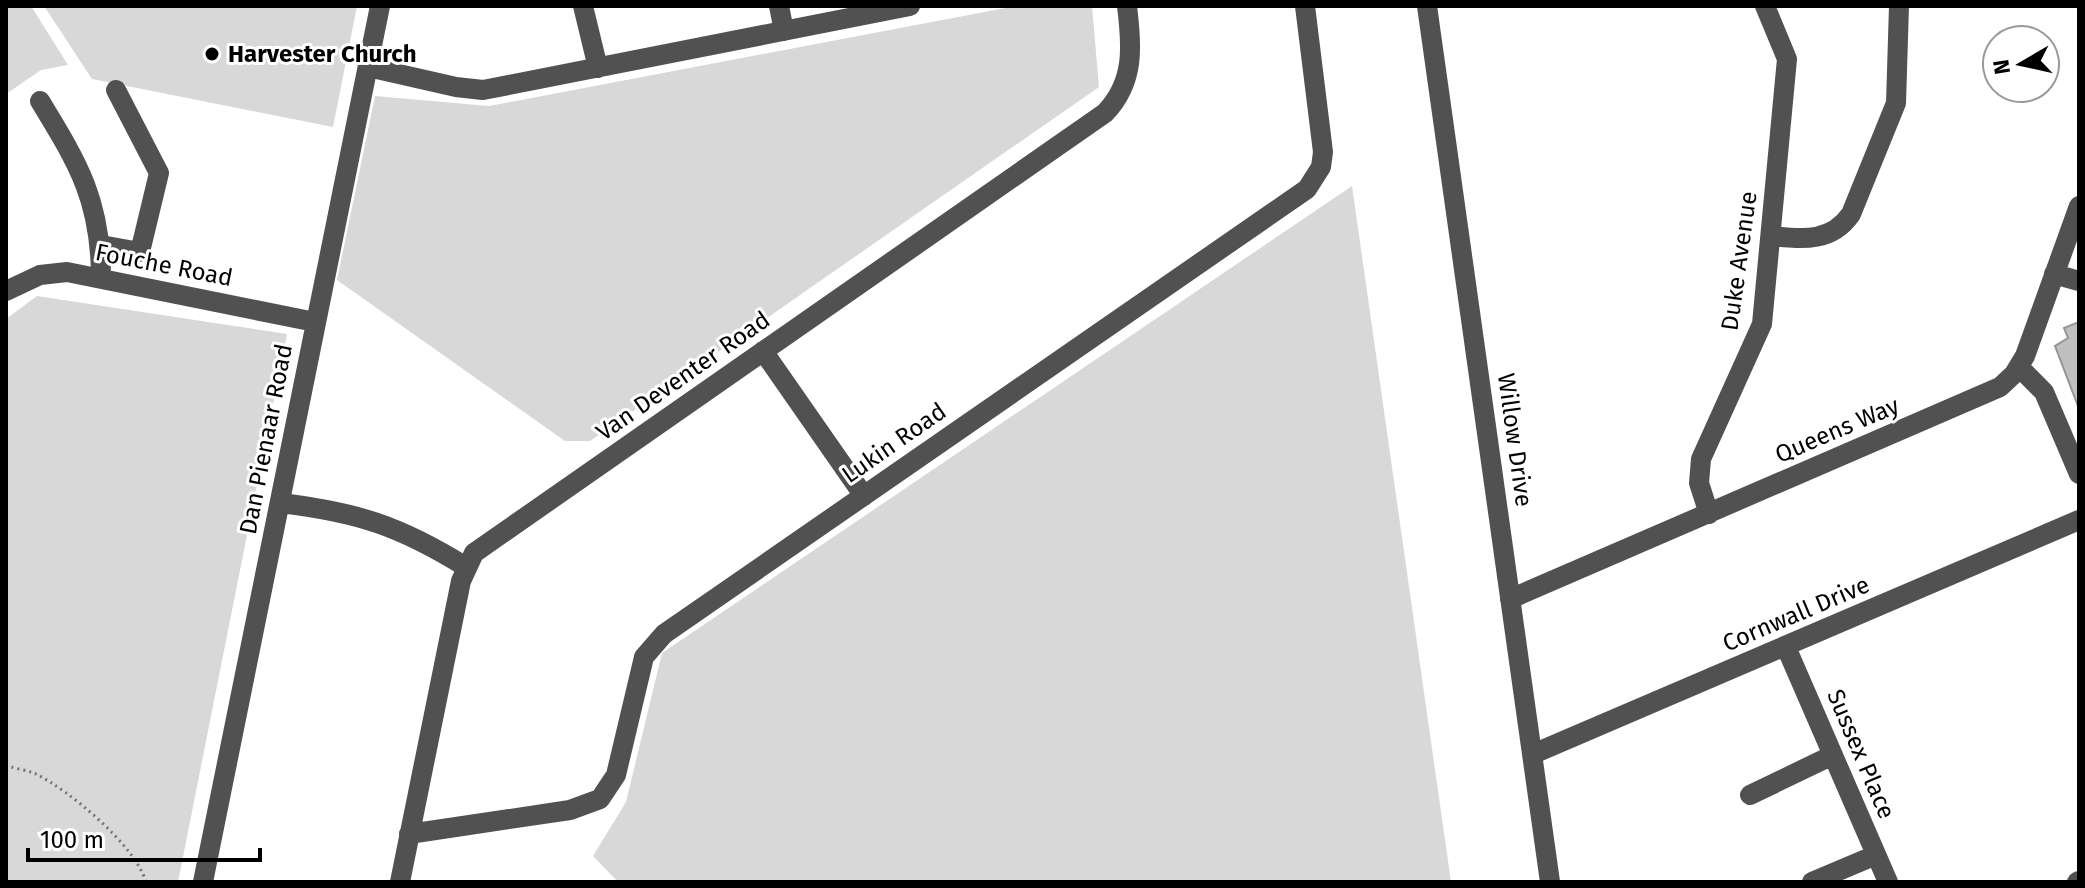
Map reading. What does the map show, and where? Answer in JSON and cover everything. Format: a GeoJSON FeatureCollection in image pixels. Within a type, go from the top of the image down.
{"type":"FeatureCollection","features":[{"type":"Feature","properties":{"kind":"street","name":"Dan Pienaar Road"},"geometry":{"type":"LineString","coordinates":[[203,882],[380,6]]}},
{"type":"Feature","properties":{"kind":"street"},"geometry":{"type":"LineString","coordinates":[[583,6],[598,68]]}},
{"type":"Feature","properties":{"kind":"street"},"geometry":{"type":"LineString","coordinates":[[779,6],[784,31]]}},
{"type":"Feature","properties":{"kind":"street"},"geometry":{"type":"LineString","coordinates":[[368,67],[483,90],[910,6]]}},
{"type":"Feature","properties":{"kind":"street","name":"Van Deventer Road"},"geometry":{"type":"LineString","coordinates":[[466,567],[486,543],[1105,113],[1122,91],[1132,59],[1127,6]]}},
{"type":"Feature","properties":{"kind":"street","name":"Lukin Road"},"geometry":{"type":"LineString","coordinates":[[409,834],[561,812],[596,802],[616,775],[641,665],[659,638],[1307,189],[1321,167],[1323,152],[1305,6]]}},
{"type":"Feature","properties":{"kind":"street","name":"Willow Drive"},"geometry":{"type":"LineString","coordinates":[[1427,6],[1550,882]]}},
{"type":"Feature","properties":{"kind":"street","name":"Duke Avenue"},"geometry":{"type":"LineString","coordinates":[[1709,514],[1699,483],[1699,464],[1759,333],[1771,236],[1787,59],[1765,6]]}},
{"type":"Feature","properties":{"kind":"street"},"geometry":{"type":"LineString","coordinates":[[1771,236],[1820,237],[1839,228],[1851,214],[1896,103],[1899,6]]}},
{"type":"Feature","properties":{"kind":"street"},"geometry":{"type":"LineString","coordinates":[[116,90],[159,173],[133,285]]}},
{"type":"Feature","properties":{"kind":"street"},"geometry":{"type":"LineString","coordinates":[[40,101],[82,170],[95,209],[101,245],[101,279]]}},
{"type":"Feature","properties":{"kind":"street","name":"Queens Way"},"geometry":{"type":"LineString","coordinates":[[1510,599],[1992,391],[2019,367],[2079,206]]}},
{"type":"Feature","properties":{"kind":"street"},"geometry":{"type":"LineString","coordinates":[[101,245],[140,252]]}},
{"type":"Feature","properties":{"kind":"street","name":"Fouche Road"},"geometry":{"type":"LineString","coordinates":[[6,291],[47,273],[101,279],[315,322]]}},
{"type":"Feature","properties":{"kind":"street"},"geometry":{"type":"LineString","coordinates":[[2054,274],[2079,281]]}},
{"type":"Feature","properties":{"kind":"street"},"geometry":{"type":"LineString","coordinates":[[763,351],[864,496]]}},
{"type":"Feature","properties":{"kind":"street"},"geometry":{"type":"LineString","coordinates":[[2019,367],[2044,392],[2079,474]]}},
{"type":"Feature","properties":{"kind":"street"},"geometry":{"type":"LineString","coordinates":[[280,503],[340,511],[392,526],[466,567],[400,882]]}},
{"type":"Feature","properties":{"kind":"street","name":"Cornwall Drive"},"geometry":{"type":"LineString","coordinates":[[1533,754],[2079,520]]}},
{"type":"Feature","properties":{"kind":"street","name":"Sussex Place"},"geometry":{"type":"LineString","coordinates":[[1786,647],[1888,882]]}},
{"type":"Feature","properties":{"kind":"street"},"geometry":{"type":"LineString","coordinates":[[1750,795],[1833,755]]}},
{"type":"Feature","properties":{"kind":"street"},"geometry":{"type":"LineString","coordinates":[[1812,882],[1876,855]]}},
{"type":"Feature","properties":{"kind":"path"},"geometry":{"type":"LineString","coordinates":[[6,765],[35,774],[69,797],[123,845],[139,865],[146,882]]}},
{"type":"Feature","properties":{"kind":"shaded area"},"geometry":{"type":"Polygon","coordinates":[[[6,6],[31,6],[68,65],[41,70],[6,94],[6,6]]]}},
{"type":"Feature","properties":{"kind":"shaded area","name":"Harvester Church"},"geometry":{"type":"Polygon","coordinates":[[[44,6],[357,6],[333,127],[92,79],[44,6]]]}},
{"type":"Feature","properties":{"kind":"shaded area"},"geometry":{"type":"Polygon","coordinates":[[[1016,6],[1092,6],[1099,87],[590,441],[565,441],[337,280],[375,96],[489,106],[1016,6]]]}},
{"type":"Feature","properties":{"kind":"shaded area"},"geometry":{"type":"Polygon","coordinates":[[[1352,186],[1451,882],[618,882],[593,856],[626,802],[662,653],[1352,186]]]}},
{"type":"Feature","properties":{"kind":"shaded area"},"geometry":{"type":"Polygon","coordinates":[[[37,296],[287,334],[178,882],[6,882],[6,319],[37,296]]]}},
{"type":"Feature","properties":{"kind":"building"},"geometry":{"type":"Polygon","coordinates":[[[2079,322],[2078,406],[2055,346],[2068,338],[2064,328],[2079,322]]]}},
{"type":"Feature","properties":{"kind":"place","name":"Harvester Church"},"geometry":{"type":"Point","coordinates":[212,54]}}]}
